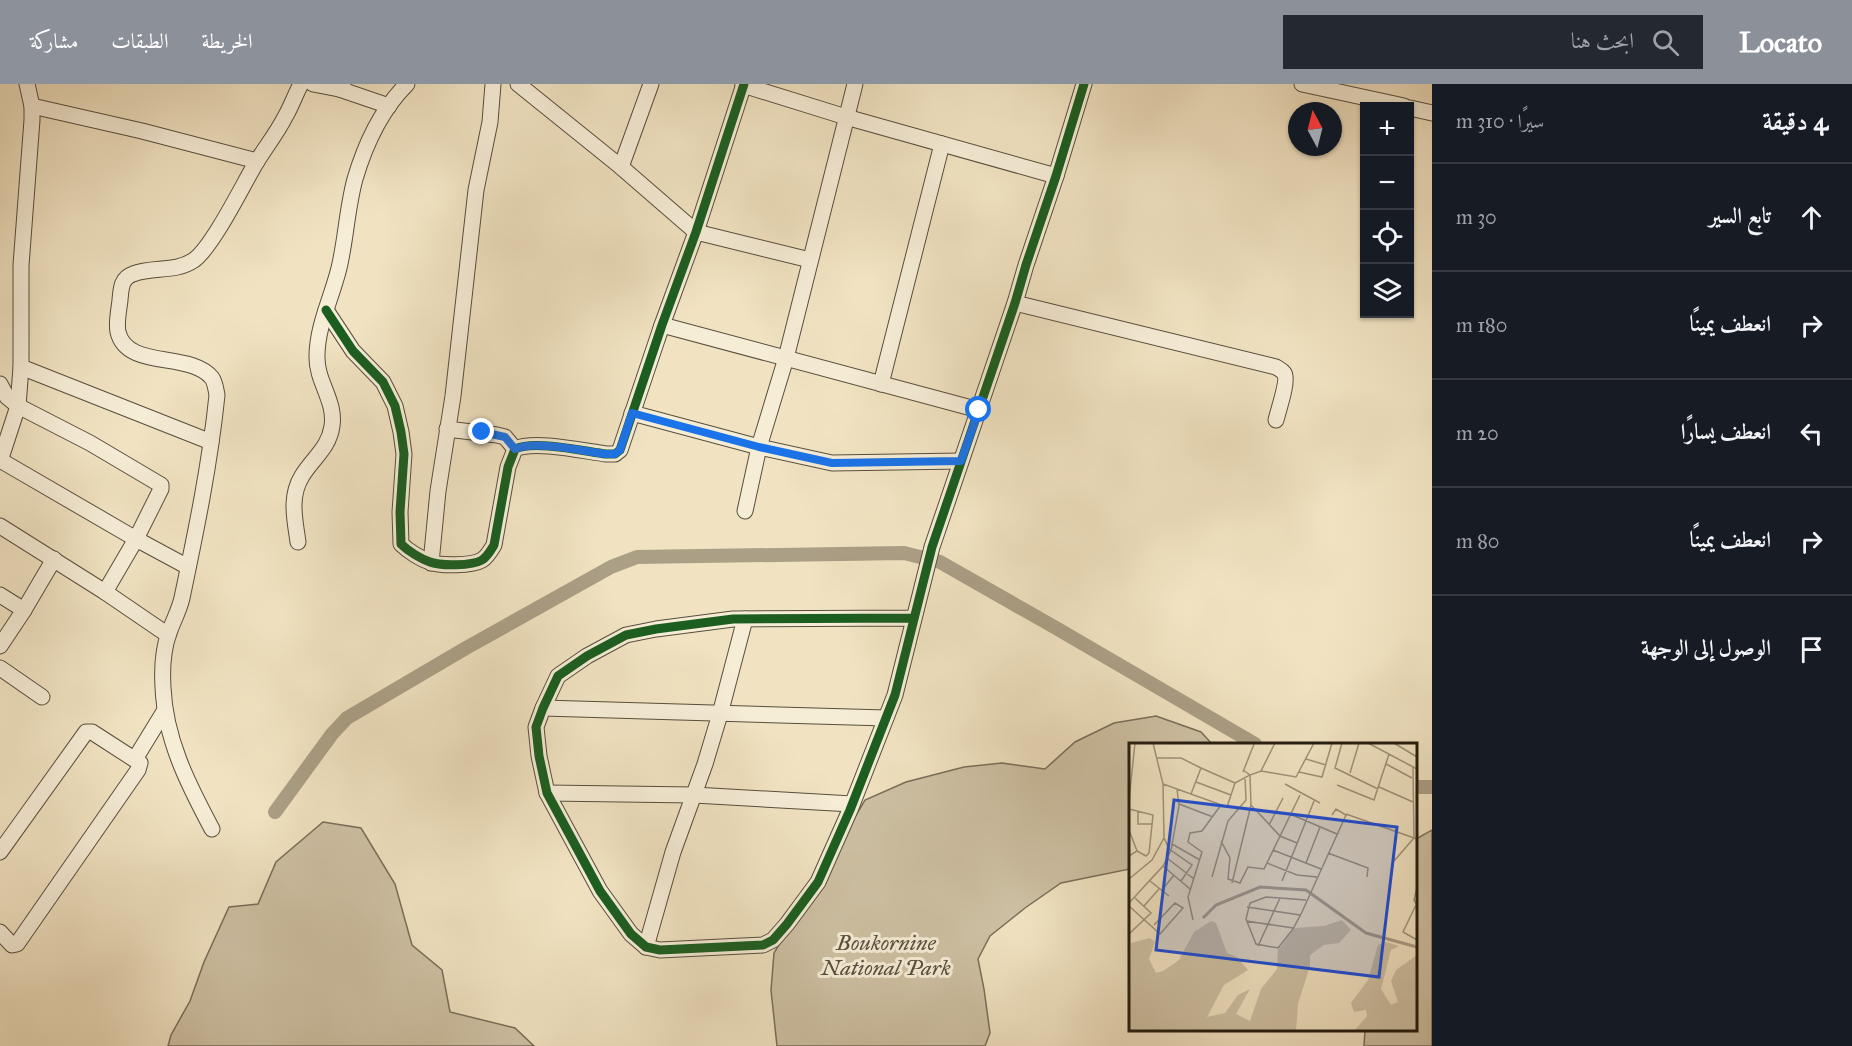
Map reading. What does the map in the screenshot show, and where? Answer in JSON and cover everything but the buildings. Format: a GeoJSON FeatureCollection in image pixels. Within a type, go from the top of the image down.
{"type":"FeatureCollection","features":[{"type":"Feature","properties":{"kind":"street"},"geometry":{"type":"LineString","coordinates":[[27,84],[32,106],[32,146],[21,266],[21,367],[18,406],[0,460],[188,567]]}},
{"type":"Feature","properties":{"kind":"street"},"geometry":{"type":"LineString","coordinates":[[212,829],[181,767],[171,738],[162,686],[163,661],[168,635],[180,604],[202,501],[217,395],[213,380],[204,371],[189,365],[132,352],[122,343],[118,331],[122,283],[128,276],[138,272],[170,269],[196,259],[209,242],[285,118],[300,84]]}},
{"type":"Feature","properties":{"kind":"street"},"geometry":{"type":"LineString","coordinates":[[313,84],[341,87],[389,106]]}},
{"type":"Feature","properties":{"kind":"street"},"geometry":{"type":"LineString","coordinates":[[298,542],[293,505],[295,493],[302,476],[327,443],[333,419],[333,410],[316,360],[326,310],[339,268],[355,179],[372,135],[389,106],[407,84]]}},
{"type":"Feature","properties":{"kind":"street"},"geometry":{"type":"LineString","coordinates":[[431,563],[453,396],[476,190],[490,122],[493,84]]}},
{"type":"Feature","properties":{"kind":"street"},"geometry":{"type":"LineString","coordinates":[[518,84],[621,167],[696,232],[810,260]]}},
{"type":"Feature","properties":{"kind":"street"},"geometry":{"type":"LineString","coordinates":[[621,167],[651,84]]}},
{"type":"Feature","properties":{"kind":"street"},"geometry":{"type":"LineString","coordinates":[[326,310],[353,351],[389,391],[398,419],[404,454],[400,542],[404,547],[431,563],[481,561],[494,545],[508,467],[515,449],[523,446],[539,446],[606,454],[615,454],[620,450],[696,232],[743,84],[846,117],[1056,176]]}},
{"type":"Feature","properties":{"kind":"street"},"geometry":{"type":"LineString","coordinates":[[745,511],[759,447],[786,358],[855,84]]}},
{"type":"Feature","properties":{"kind":"street"},"geometry":{"type":"LineString","coordinates":[[913,618],[745,620],[656,628],[626,635],[587,656],[558,676],[536,727],[539,756],[548,793],[600,891],[631,934],[646,947],[660,950],[764,945],[773,940],[818,882],[895,695],[933,547],[1015,303],[1084,84]]}},
{"type":"Feature","properties":{"kind":"street"},"geometry":{"type":"LineString","coordinates":[[1302,84],[1385,102]]}},
{"type":"Feature","properties":{"kind":"street"},"geometry":{"type":"LineString","coordinates":[[32,106],[142,131],[257,161]]}},
{"type":"Feature","properties":{"kind":"street"},"geometry":{"type":"LineString","coordinates":[[1414,109],[1432,112]]}},
{"type":"Feature","properties":{"kind":"street"},"geometry":{"type":"LineString","coordinates":[[881,384],[942,144]]}},
{"type":"Feature","properties":{"kind":"street"},"geometry":{"type":"LineString","coordinates":[[1015,303],[1283,370],[1285,381],[1276,420]]}},
{"type":"Feature","properties":{"kind":"street"},"geometry":{"type":"LineString","coordinates":[[662,325],[979,410]]}},
{"type":"Feature","properties":{"kind":"street"},"geometry":{"type":"LineString","coordinates":[[21,367],[211,442]]}},
{"type":"Feature","properties":{"kind":"street"},"geometry":{"type":"LineString","coordinates":[[0,384],[7,397],[18,406],[161,485],[136,539],[105,592]]}},
{"type":"Feature","properties":{"kind":"street"},"geometry":{"type":"LineString","coordinates":[[632,413],[759,447],[832,463],[961,461]]}},
{"type":"Feature","properties":{"kind":"street"},"geometry":{"type":"LineString","coordinates":[[447,429],[505,437],[515,449]]}},
{"type":"Feature","properties":{"kind":"street"},"geometry":{"type":"LineString","coordinates":[[0,526],[168,635]]}},
{"type":"Feature","properties":{"kind":"street"},"geometry":{"type":"LineString","coordinates":[[0,646],[54,559]]}},
{"type":"Feature","properties":{"kind":"street"},"geometry":{"type":"LineString","coordinates":[[0,596],[24,610]]}},
{"type":"Feature","properties":{"kind":"street"},"geometry":{"type":"LineString","coordinates":[[646,947],[673,852],[720,714],[745,620]]}},
{"type":"Feature","properties":{"kind":"street"},"geometry":{"type":"LineString","coordinates":[[0,668],[42,697]]}},
{"type":"Feature","properties":{"kind":"street"},"geometry":{"type":"LineString","coordinates":[[543,708],[886,718]]}},
{"type":"Feature","properties":{"kind":"street"},"geometry":{"type":"LineString","coordinates":[[135,759],[165,710]]}},
{"type":"Feature","properties":{"kind":"street"},"geometry":{"type":"LineString","coordinates":[[0,852],[86,732],[92,732],[140,763],[140,767],[17,944],[12,945],[0,932]]}},
{"type":"Feature","properties":{"kind":"street"},"geometry":{"type":"LineString","coordinates":[[548,793],[694,795],[852,804]]}},
{"type":"Feature","properties":{"kind":"green space","name":"Boukornine National Park"},"geometry":{"type":"Polygon","coordinates":[[[1156,716],[1201,732],[1211,743],[1129,743],[1129,869],[1061,883],[990,936],[978,959],[990,1033],[985,1046],[777,1046],[771,990],[774,953],[865,800],[906,782],[964,767],[1002,763],[1045,769],[1075,742],[1114,723],[1156,716]]]}},
{"type":"Feature","properties":{"kind":"green space"},"geometry":{"type":"Polygon","coordinates":[[[323,822],[361,828],[395,884],[412,945],[442,970],[450,1012],[515,1028],[534,1046],[168,1046],[171,1035],[190,1001],[204,962],[229,907],[258,904],[276,862],[323,822]]]}},
{"type":"Feature","properties":{"kind":"green space"},"geometry":{"type":"Polygon","coordinates":[[[1432,830],[1432,1046],[1364,1046],[1365,1031],[1417,1031],[1417,838],[1432,830]]]}},
{"type":"Feature","properties":{"kind":"waterway"},"geometry":{"type":"LineString","coordinates":[[275,812],[332,734],[347,718],[611,567],[637,557],[904,553],[940,562],[1253,743]]}},
{"type":"Feature","properties":{"kind":"waterway"},"geometry":{"type":"LineString","coordinates":[[1417,787],[1432,787]]}},
{"type":"Feature","properties":{"kind":"cycle path"},"geometry":{"type":"LineString","coordinates":[[326,310],[353,351],[383,382],[395,406],[404,454],[400,512],[401,544],[426,561],[435,563],[464,564],[482,560],[494,545],[508,467],[515,449],[546,446],[606,454],[615,454],[620,450],[696,232],[744,84]]}},
{"type":"Feature","properties":{"kind":"cycle path"},"geometry":{"type":"LineString","coordinates":[[913,618],[733,619],[656,629],[626,635],[587,656],[558,676],[536,727],[539,756],[547,793],[600,891],[631,934],[646,947],[660,950],[763,945],[773,940],[787,924],[818,882],[850,810],[895,695],[932,547],[1015,303],[1084,84]]}},
{"type":"Feature","properties":{"kind":"route"},"geometry":{"type":"LineString","coordinates":[[482,432],[505,437],[515,449],[523,446],[539,446],[615,454],[620,450],[632,413],[759,447],[832,463],[961,461],[979,410]]}}]}
